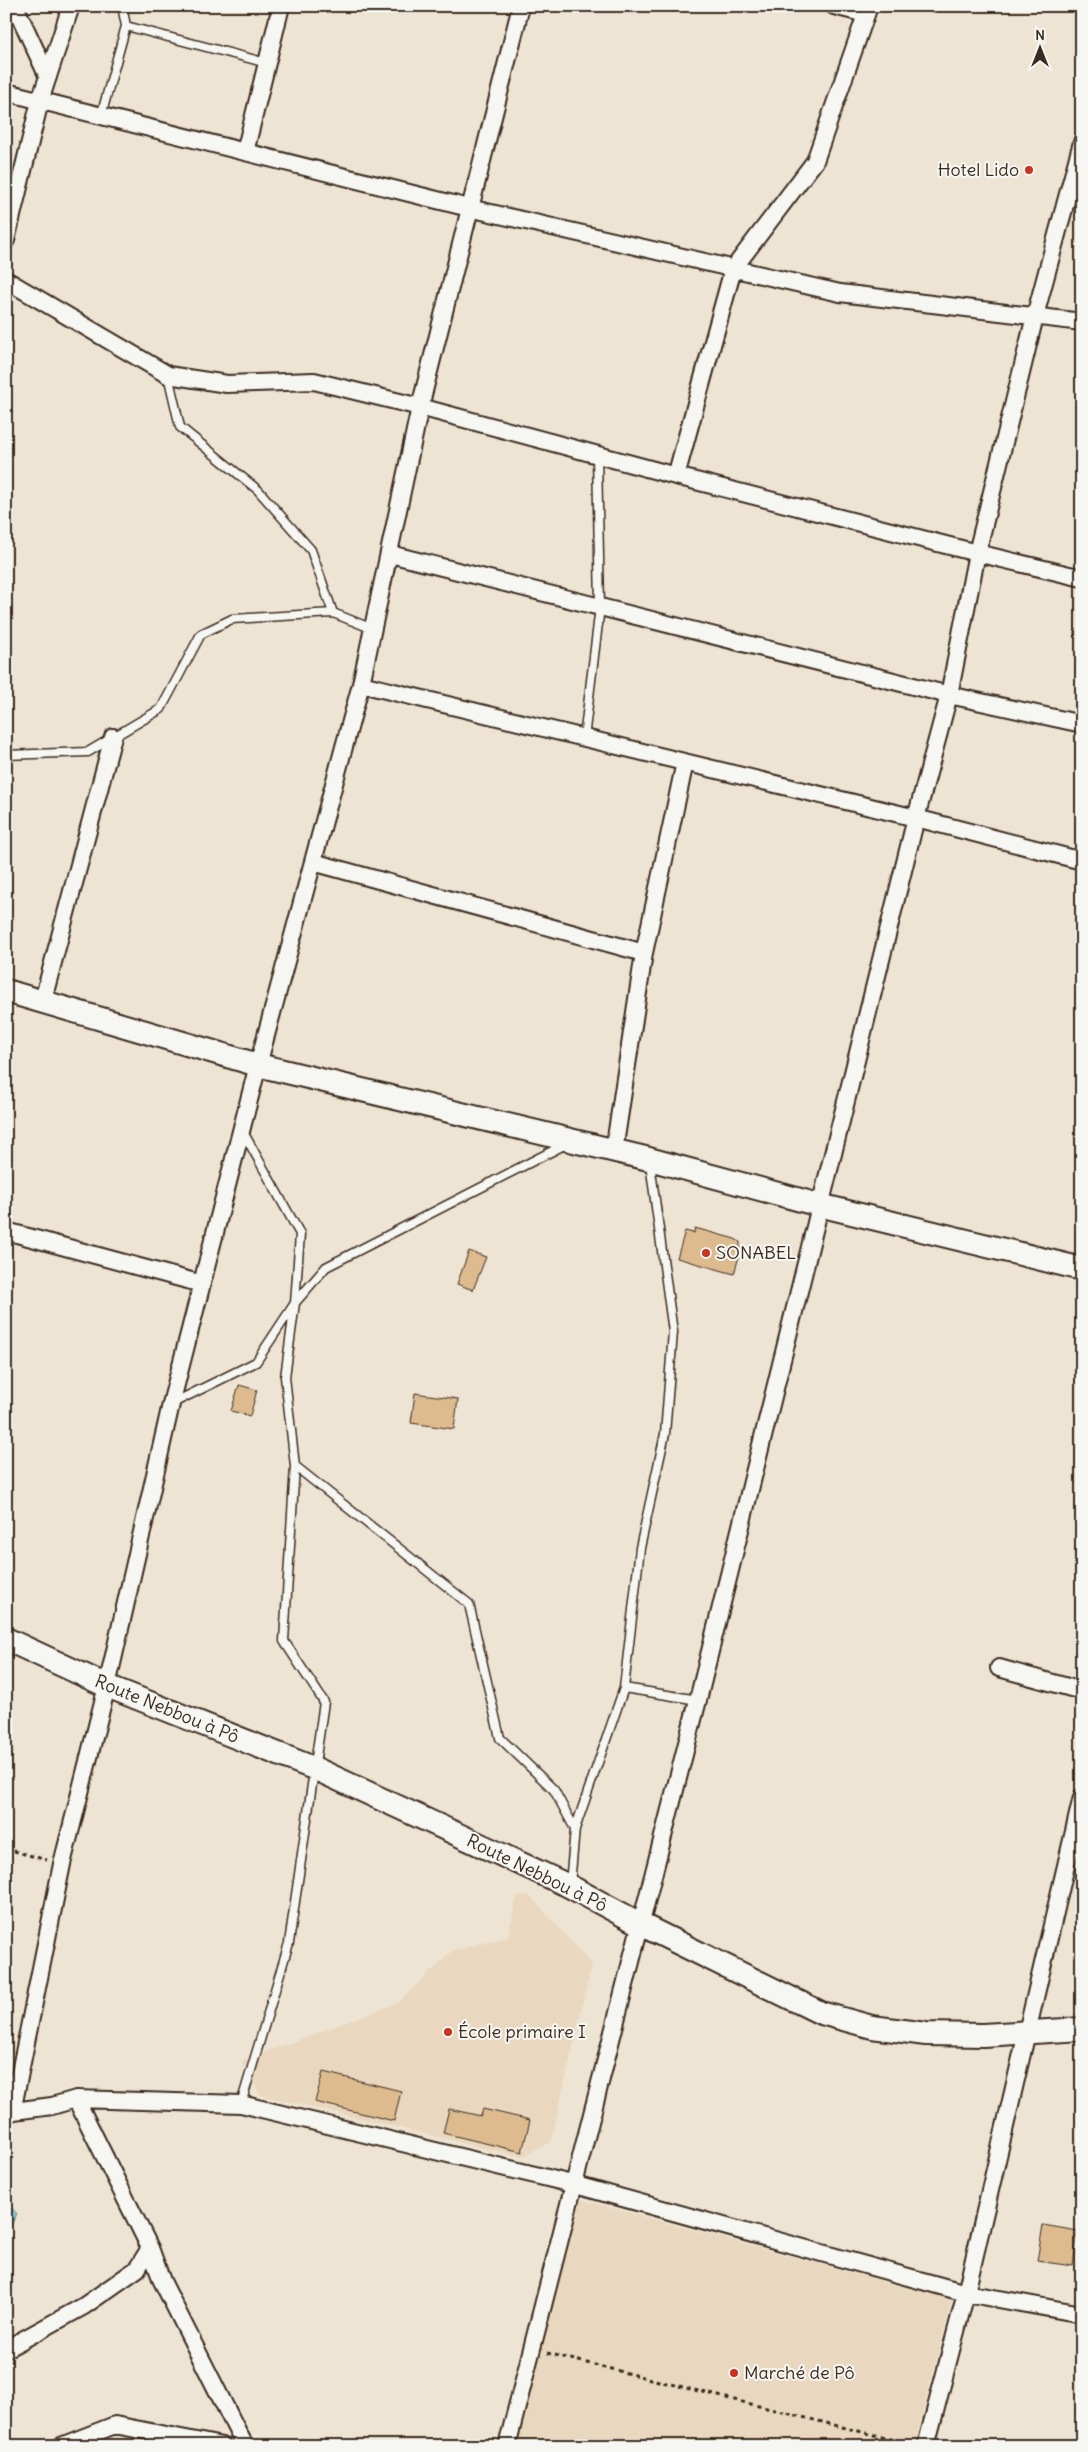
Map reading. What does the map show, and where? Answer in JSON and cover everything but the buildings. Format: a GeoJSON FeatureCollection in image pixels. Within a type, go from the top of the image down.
{"type":"FeatureCollection","features":[{"type":"Feature","properties":{"kind":"main road"},"geometry":{"type":"LineString","coordinates":[[6,990],[258,1065],[649,1159],[820,1205],[1082,1269]]}},
{"type":"Feature","properties":{"kind":"main road","name":"Route Nebbou à Pô"},"geometry":{"type":"LineString","coordinates":[[6,1639],[107,1686],[316,1769],[569,1886],[640,1924],[821,2012],[872,2027],[926,2034],[983,2035],[1082,2028]]}},
{"type":"Feature","properties":{"kind":"street"},"geometry":{"type":"LineString","coordinates":[[15,6],[48,77]]}},
{"type":"Feature","properties":{"kind":"street"},"geometry":{"type":"LineString","coordinates":[[6,240],[40,101],[71,6]]}},
{"type":"Feature","properties":{"kind":"street"},"geometry":{"type":"LineString","coordinates":[[245,152],[281,6]]}},
{"type":"Feature","properties":{"kind":"street"},"geometry":{"type":"LineString","coordinates":[[521,6],[420,407],[361,684],[258,1065],[171,1404],[107,1686],[62,1864],[9,2112],[52,2106],[76,2099],[241,2104],[572,2184],[966,2293],[1082,2314]]}},
{"type":"Feature","properties":{"kind":"street"},"geometry":{"type":"LineString","coordinates":[[676,476],[733,269],[815,161],[868,10],[834,6]]}},
{"type":"Feature","properties":{"kind":"street"},"geometry":{"type":"LineString","coordinates":[[6,92],[469,208],[840,293],[1082,322]]}},
{"type":"Feature","properties":{"kind":"street"},"geometry":{"type":"LineString","coordinates":[[506,2446],[698,1700],[916,818],[949,695],[977,553],[1035,316],[1082,142]]}},
{"type":"Feature","properties":{"kind":"street"},"geometry":{"type":"LineString","coordinates":[[6,280],[168,375],[227,384],[314,381],[420,407],[676,476],[1082,578]]}},
{"type":"Feature","properties":{"kind":"street"},"geometry":{"type":"LineString","coordinates":[[390,554],[949,695],[1082,724]]}},
{"type":"Feature","properties":{"kind":"street"},"geometry":{"type":"LineString","coordinates":[[361,684],[916,818],[1082,861]]}},
{"type":"Feature","properties":{"kind":"street"},"geometry":{"type":"LineString","coordinates":[[43,1000],[113,737]]}},
{"type":"Feature","properties":{"kind":"street"},"geometry":{"type":"LineString","coordinates":[[614,1151],[644,953],[685,762]]}},
{"type":"Feature","properties":{"kind":"street"},"geometry":{"type":"LineString","coordinates":[[312,862],[644,953]]}},
{"type":"Feature","properties":{"kind":"street"},"geometry":{"type":"LineString","coordinates":[[6,1231],[202,1284]]}},
{"type":"Feature","properties":{"kind":"street"},"geometry":{"type":"LineString","coordinates":[[999,1668],[1082,1691]]}},
{"type":"Feature","properties":{"kind":"street"},"geometry":{"type":"LineString","coordinates":[[926,2446],[966,2293],[1082,1797]]}},
{"type":"Feature","properties":{"kind":"street"},"geometry":{"type":"LineString","coordinates":[[76,2099],[150,2248],[162,2281],[245,2446]]}},
{"type":"Feature","properties":{"kind":"street"},"geometry":{"type":"LineString","coordinates":[[6,2349],[84,2306],[137,2269],[150,2248]]}},
{"type":"Feature","properties":{"kind":"street"},"geometry":{"type":"LineString","coordinates":[[61,2446],[114,2425],[222,2446]]}},
{"type":"Feature","properties":{"kind":"lane"},"geometry":{"type":"LineString","coordinates":[[101,116],[126,26],[122,6]]}},
{"type":"Feature","properties":{"kind":"lane"},"geometry":{"type":"LineString","coordinates":[[126,26],[267,63]]}},
{"type":"Feature","properties":{"kind":"lane"},"geometry":{"type":"LineString","coordinates":[[168,375],[180,426],[258,490],[311,550],[333,613]]}},
{"type":"Feature","properties":{"kind":"lane"},"geometry":{"type":"LineString","coordinates":[[584,738],[600,607],[597,455]]}},
{"type":"Feature","properties":{"kind":"lane"},"geometry":{"type":"LineString","coordinates":[[6,755],[88,752],[161,708],[201,634],[232,618],[333,613],[373,629]]}},
{"type":"Feature","properties":{"kind":"lane"},"geometry":{"type":"LineString","coordinates":[[241,2104],[289,1944],[316,1769],[324,1702],[284,1642],[294,1466],[285,1377],[295,1303],[300,1234],[242,1129]]}},
{"type":"Feature","properties":{"kind":"lane"},"geometry":{"type":"LineString","coordinates":[[171,1404],[256,1362],[295,1303],[326,1267],[572,1142]]}},
{"type":"Feature","properties":{"kind":"lane"},"geometry":{"type":"LineString","coordinates":[[569,1886],[574,1829],[624,1688],[640,1548],[665,1434],[673,1332],[649,1159]]}},
{"type":"Feature","properties":{"kind":"lane"},"geometry":{"type":"LineString","coordinates":[[294,1466],[469,1604],[500,1738],[554,1790],[574,1829]]}},
{"type":"Feature","properties":{"kind":"lane"},"geometry":{"type":"LineString","coordinates":[[624,1688],[698,1700]]}},
{"type":"Feature","properties":{"kind":"path"},"geometry":{"type":"LineString","coordinates":[[6,1849],[62,1864]]}},
{"type":"Feature","properties":{"kind":"path"},"geometry":{"type":"LineString","coordinates":[[532,2350],[917,2446]]}},
{"type":"Feature","properties":{"kind":"shaded area","name":"École primaire I"},"geometry":{"type":"Polygon","coordinates":[[[529,1895],[592,1964],[551,2142],[522,2157],[260,2095],[241,2061],[398,2003],[452,1951],[508,1937],[517,1896],[529,1895]]]}},
{"type":"Feature","properties":{"kind":"shaded area","name":"Marché de Pô"},"geometry":{"type":"Polygon","coordinates":[[[579,2199],[952,2300],[914,2446],[515,2446],[579,2199]]]}},
{"type":"Feature","properties":{"kind":"water"},"geometry":{"type":"Polygon","coordinates":[[[6,2201],[17,2214],[6,2231],[6,2201]]]}},
{"type":"Feature","properties":{"kind":"place","name":"Hotel Lido"},"geometry":{"type":"Point","coordinates":[1029,170]}},
{"type":"Feature","properties":{"kind":"place","name":"SONABEL"},"geometry":{"type":"Point","coordinates":[706,1253]}},
{"type":"Feature","properties":{"kind":"place","name":"École primaire I"},"geometry":{"type":"Point","coordinates":[448,2032]}},
{"type":"Feature","properties":{"kind":"place","name":"Marché de Pô"},"geometry":{"type":"Point","coordinates":[734,2373]}}]}
